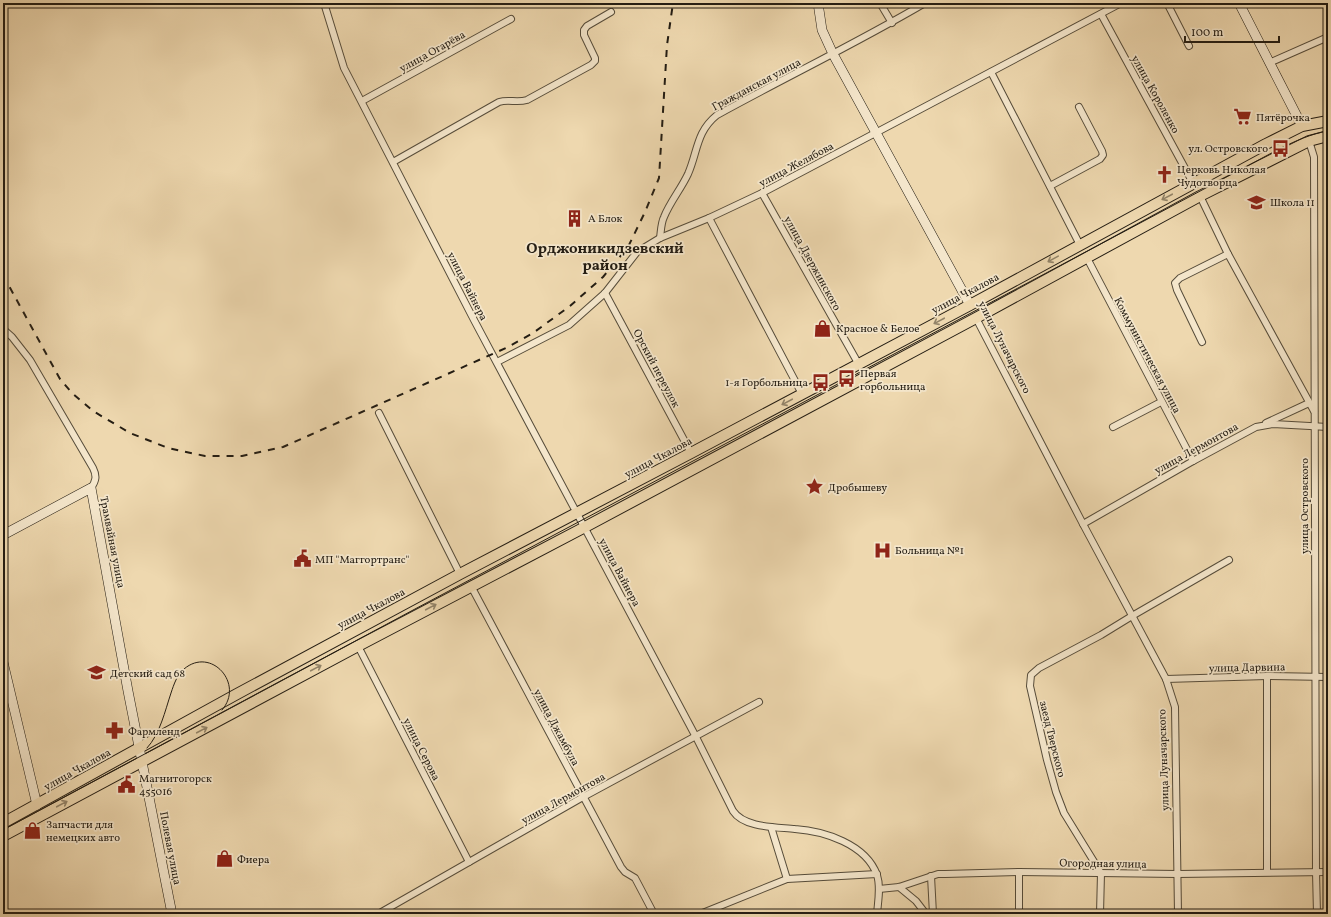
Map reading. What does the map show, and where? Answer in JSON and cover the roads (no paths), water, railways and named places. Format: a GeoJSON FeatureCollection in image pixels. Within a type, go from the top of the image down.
{"type":"FeatureCollection","features":[{"type":"Feature","properties":{"kind":"main road","name":"улица Чкалова"},"geometry":{"type":"LineString","coordinates":[[3,824],[139,748],[460,574],[970,305],[1193,183],[1302,126],[1328,121]]}},
{"type":"Feature","properties":{"kind":"main road"},"geometry":{"type":"LineString","coordinates":[[1302,126],[1309,140]]}},
{"type":"Feature","properties":{"kind":"main road"},"geometry":{"type":"LineString","coordinates":[[3,836],[976,318],[1200,196],[1309,140],[1328,136]]}},
{"type":"Feature","properties":{"kind":"main road","name":"улица Луначарского"},"geometry":{"type":"LineString","coordinates":[[970,305],[976,318]]}},
{"type":"Feature","properties":{"kind":"street","name":"улица Вайнера"},"geometry":{"type":"LineString","coordinates":[[324,3],[344,68],[497,362],[696,737],[736,816],[742,820],[771,828],[797,829],[818,833],[843,842],[859,851],[877,874],[879,889],[877,914]]}},
{"type":"Feature","properties":{"kind":"street","name":"улица Луначарского"},"geometry":{"type":"LineString","coordinates":[[818,3],[822,30],[833,54],[970,305]]}},
{"type":"Feature","properties":{"kind":"street"},"geometry":{"type":"LineString","coordinates":[[880,3],[892,23]]}},
{"type":"Feature","properties":{"kind":"street","name":"Гражданская улица"},"geometry":{"type":"LineString","coordinates":[[660,238],[663,218],[687,175],[701,134],[709,121],[730,107],[892,23],[925,3]]}},
{"type":"Feature","properties":{"kind":"street","name":"улица Желябова"},"geometry":{"type":"LineString","coordinates":[[497,362],[569,325],[605,293],[638,252],[660,238],[709,218],[762,193],[1121,3]]}},
{"type":"Feature","properties":{"kind":"street"},"geometry":{"type":"LineString","coordinates":[[1167,3],[1189,46]]}},
{"type":"Feature","properties":{"kind":"street"},"geometry":{"type":"LineString","coordinates":[[1239,3],[1302,126]]}},
{"type":"Feature","properties":{"kind":"street"},"geometry":{"type":"LineString","coordinates":[[393,162],[499,102],[527,100],[591,65],[595,61],[595,58],[584,35],[584,30],[587,26],[611,12]]}},
{"type":"Feature","properties":{"kind":"street","name":"улица Короленко"},"geometry":{"type":"LineString","coordinates":[[1101,14],[1193,183]]}},
{"type":"Feature","properties":{"kind":"street","name":"улица Огарёва"},"geometry":{"type":"LineString","coordinates":[[362,101],[511,19]]}},
{"type":"Feature","properties":{"kind":"street"},"geometry":{"type":"LineString","coordinates":[[1270,63],[1328,37]]}},
{"type":"Feature","properties":{"kind":"street"},"geometry":{"type":"LineString","coordinates":[[991,72],[1080,245]]}},
{"type":"Feature","properties":{"kind":"street"},"geometry":{"type":"LineString","coordinates":[[1050,186],[1103,156],[1102,151],[1079,107]]}},
{"type":"Feature","properties":{"kind":"street","name":"улица Островского"},"geometry":{"type":"LineString","coordinates":[[1309,140],[1314,156],[1317,914]]}},
{"type":"Feature","properties":{"kind":"street","name":"улица Дзержинского"},"geometry":{"type":"LineString","coordinates":[[762,193],[858,363]]}},
{"type":"Feature","properties":{"kind":"street"},"geometry":{"type":"LineString","coordinates":[[1200,196],[1228,254],[1315,413]]}},
{"type":"Feature","properties":{"kind":"street"},"geometry":{"type":"LineString","coordinates":[[709,218],[802,394]]}},
{"type":"Feature","properties":{"kind":"street"},"geometry":{"type":"LineString","coordinates":[[1202,342],[1177,290],[1176,283],[1180,278],[1228,254]]}},
{"type":"Feature","properties":{"kind":"street","name":"Коммунистическая улица"},"geometry":{"type":"LineString","coordinates":[[1087,258],[1193,461]]}},
{"type":"Feature","properties":{"kind":"street","name":"Орский переулок"},"geometry":{"type":"LineString","coordinates":[[605,293],[691,453]]}},
{"type":"Feature","properties":{"kind":"street","name":"улица Луначарского"},"geometry":{"type":"LineString","coordinates":[[976,318],[1083,524],[1166,679],[1175,707],[1178,914]]}},
{"type":"Feature","properties":{"kind":"street","name":"Трамвайная улица"},"geometry":{"type":"LineString","coordinates":[[3,329],[27,355],[93,468],[96,479],[90,488],[141,762]]}},
{"type":"Feature","properties":{"kind":"street"},"geometry":{"type":"LineString","coordinates":[[1114,427],[1161,402]]}},
{"type":"Feature","properties":{"kind":"street"},"geometry":{"type":"LineString","coordinates":[[1263,424],[1309,403]]}},
{"type":"Feature","properties":{"kind":"street"},"geometry":{"type":"LineString","coordinates":[[379,413],[460,574]]}},
{"type":"Feature","properties":{"kind":"street","name":"улица Лермонтова"},"geometry":{"type":"LineString","coordinates":[[1083,524],[1193,461],[1263,424],[1328,427]]}},
{"type":"Feature","properties":{"kind":"street"},"geometry":{"type":"LineString","coordinates":[[3,535],[90,488]]}},
{"type":"Feature","properties":{"kind":"street"},"geometry":{"type":"LineString","coordinates":[[1132,616],[1229,560]]}},
{"type":"Feature","properties":{"kind":"street","name":"улица Джамбула"},"geometry":{"type":"LineString","coordinates":[[471,586],[621,867],[625,872],[635,878],[654,914]]}},
{"type":"Feature","properties":{"kind":"street","name":"заезд Тверского"},"geometry":{"type":"LineString","coordinates":[[1101,873],[1064,813],[1056,792],[1047,760],[1030,681],[1032,676],[1039,668],[1101,635],[1132,616]]}},
{"type":"Feature","properties":{"kind":"street","name":"улица Серова"},"geometry":{"type":"LineString","coordinates":[[358,646],[468,862]]}},
{"type":"Feature","properties":{"kind":"street"},"geometry":{"type":"LineString","coordinates":[[3,662],[37,805]]}},
{"type":"Feature","properties":{"kind":"street"},"geometry":{"type":"LineString","coordinates":[[1267,676],[1267,872]]}},
{"type":"Feature","properties":{"kind":"street","name":"улица Дарвина"},"geometry":{"type":"LineString","coordinates":[[1166,679],[1267,676],[1328,677]]}},
{"type":"Feature","properties":{"kind":"street","name":"улица Лермонтова"},"geometry":{"type":"LineString","coordinates":[[378,914],[583,797],[759,702]]}},
{"type":"Feature","properties":{"kind":"street","name":"Полевая улица"},"geometry":{"type":"LineString","coordinates":[[141,762],[172,914]]}},
{"type":"Feature","properties":{"kind":"street"},"geometry":{"type":"LineString","coordinates":[[771,828],[787,879]]}},
{"type":"Feature","properties":{"kind":"street"},"geometry":{"type":"LineString","coordinates":[[1019,872],[1019,914]]}},
{"type":"Feature","properties":{"kind":"street","name":"Огородная улица"},"geometry":{"type":"LineString","coordinates":[[879,889],[899,887],[930,876],[945,874],[1019,872],[1178,874],[1328,872]]}},
{"type":"Feature","properties":{"kind":"street"},"geometry":{"type":"LineString","coordinates":[[1100,914],[1101,873]]}},
{"type":"Feature","properties":{"kind":"street"},"geometry":{"type":"LineString","coordinates":[[700,914],[787,879],[877,874]]}},
{"type":"Feature","properties":{"kind":"street"},"geometry":{"type":"LineString","coordinates":[[930,876],[933,914]]}},
{"type":"Feature","properties":{"kind":"street"},"geometry":{"type":"LineString","coordinates":[[899,887],[916,901],[926,914]]}},
{"type":"Feature","properties":{"kind":"tram line"},"geometry":{"type":"LineString","coordinates":[[3,830],[1281,148],[1309,136],[1328,131]]}},
{"type":"Feature","properties":{"kind":"tram line"},"geometry":{"type":"LineString","coordinates":[[147,748],[159,729],[173,686],[182,671],[194,663],[205,662],[214,665],[222,671],[230,689],[228,700],[222,710]]}},
{"type":"Feature","properties":{"kind":"railway"},"geometry":{"type":"LineString","coordinates":[[3,275],[60,379],[72,393],[93,411],[130,433],[168,448],[205,456],[242,456],[283,447],[506,348],[533,333],[570,306],[603,277],[628,247],[659,178],[667,45],[673,3]]}},
{"type":"Feature","properties":{"kind":"place","name":"Пятёрочка"},"geometry":{"type":"Point","coordinates":[1243,117]}},
{"type":"Feature","properties":{"kind":"place","name":"ул. Островского"},"geometry":{"type":"Point","coordinates":[1281,148]}},
{"type":"Feature","properties":{"kind":"place","name":"Церковь Николая Чудотворца"},"geometry":{"type":"Point","coordinates":[1164,175]}},
{"type":"Feature","properties":{"kind":"place","name":"Школа 11"},"geometry":{"type":"Point","coordinates":[1257,202]}},
{"type":"Feature","properties":{"kind":"place","name":"А Блок"},"geometry":{"type":"Point","coordinates":[575,218]}},
{"type":"Feature","properties":{"kind":"place","name":"Красное & Белое"},"geometry":{"type":"Point","coordinates":[823,328]}},
{"type":"Feature","properties":{"kind":"place","name":"Первая горбольница"},"geometry":{"type":"Point","coordinates":[847,379]}},
{"type":"Feature","properties":{"kind":"place","name":"1-я Горбольница"},"geometry":{"type":"Point","coordinates":[821,382]}},
{"type":"Feature","properties":{"kind":"place","name":"Дробышеву"},"geometry":{"type":"Point","coordinates":[815,487]}},
{"type":"Feature","properties":{"kind":"place","name":"Больница №1"},"geometry":{"type":"Point","coordinates":[882,550]}},
{"type":"Feature","properties":{"kind":"place","name":"МП \"Маггортранс\""},"geometry":{"type":"Point","coordinates":[302,559]}},
{"type":"Feature","properties":{"kind":"place","name":"Детский сад 68"},"geometry":{"type":"Point","coordinates":[97,673]}},
{"type":"Feature","properties":{"kind":"place","name":"Фармленд"},"geometry":{"type":"Point","coordinates":[115,731]}},
{"type":"Feature","properties":{"kind":"place","name":"Магнитогорск 455016"},"geometry":{"type":"Point","coordinates":[126,784]}},
{"type":"Feature","properties":{"kind":"place","name":"Запчасти для немецких авто"},"geometry":{"type":"Point","coordinates":[33,830]}},
{"type":"Feature","properties":{"kind":"place","name":"Фиера"},"geometry":{"type":"Point","coordinates":[224,859]}},
{"type":"Feature","properties":{"kind":"district","name":"Орджоникидзевский район"},"geometry":{"type":"Point","coordinates":[605,256]}}]}
